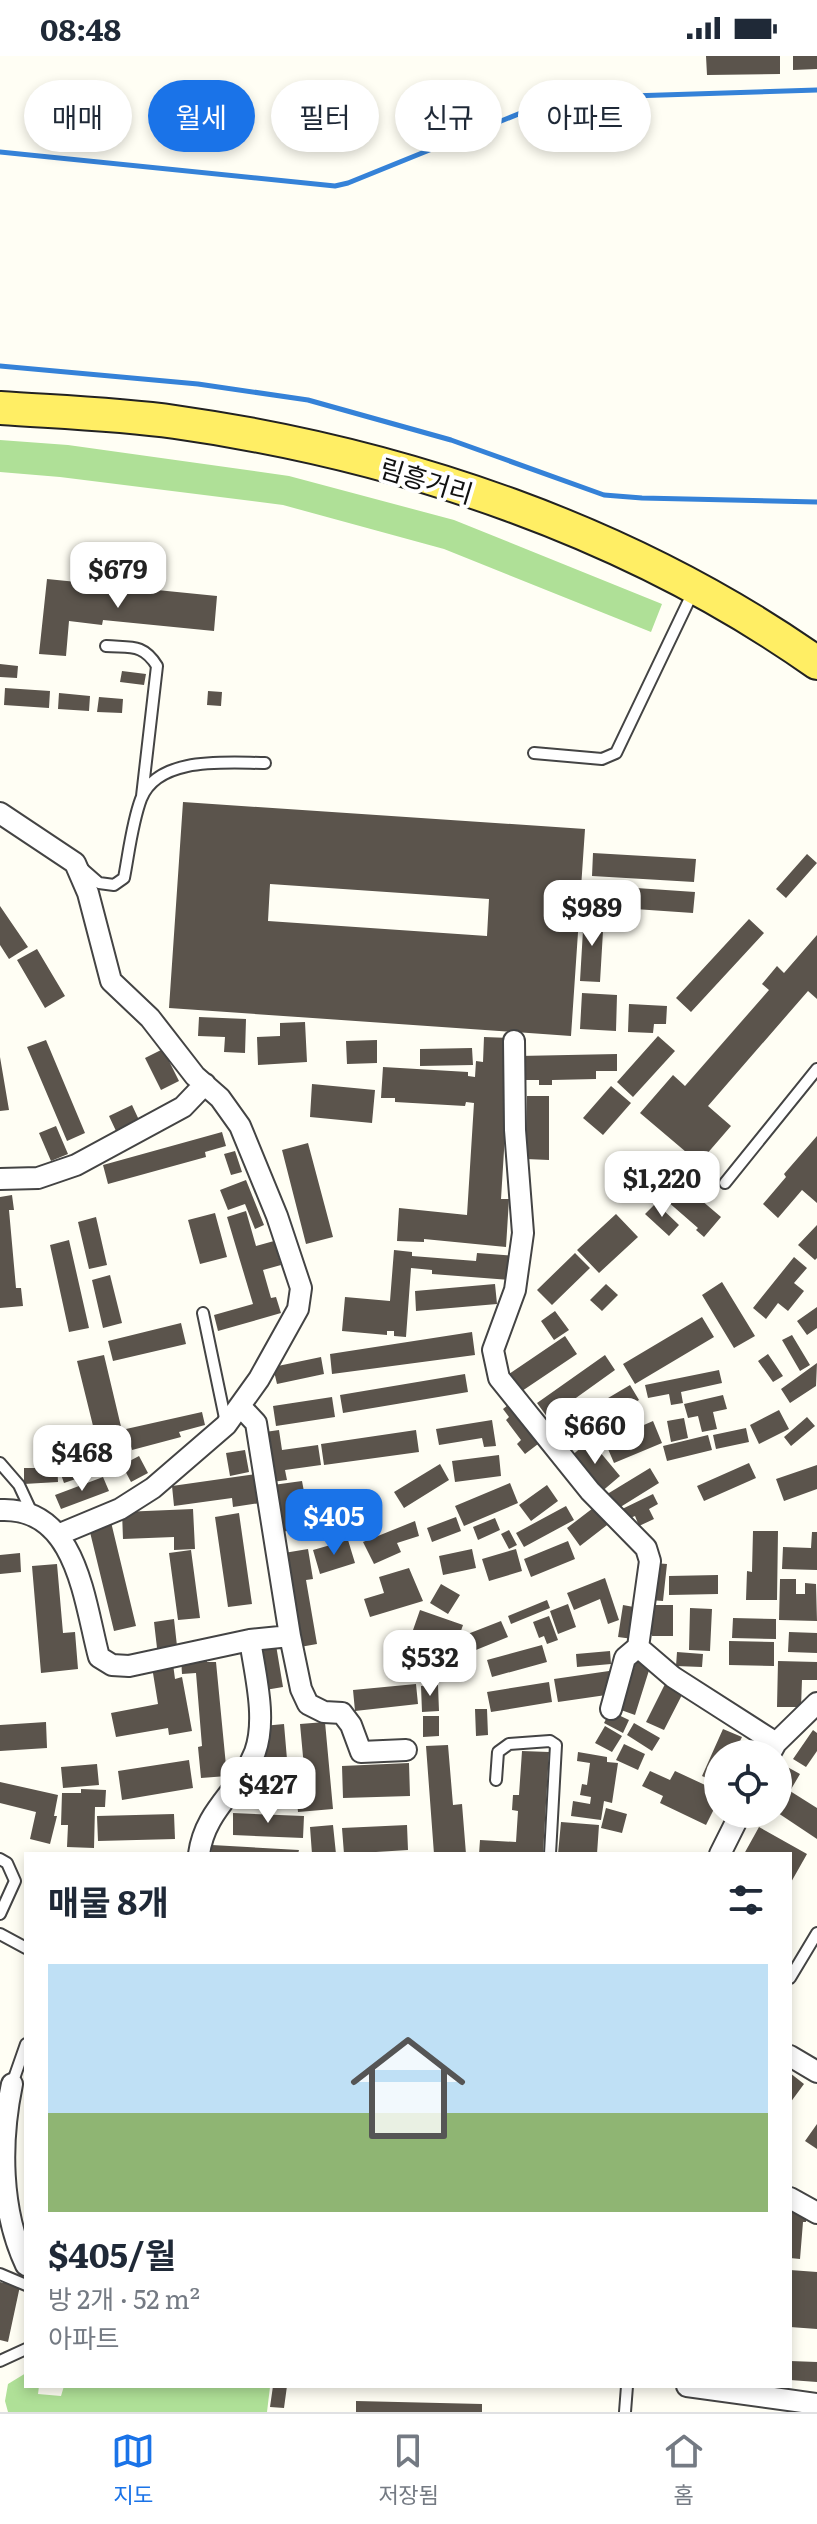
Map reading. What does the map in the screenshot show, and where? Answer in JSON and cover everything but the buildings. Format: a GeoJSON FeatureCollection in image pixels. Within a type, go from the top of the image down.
{"type":"FeatureCollection","features":[{"type":"Feature","properties":{"kind":"main road","name":"림흥거리"},"geometry":{"type":"LineString","coordinates":[[0,389],[176,403],[282,420],[480,474],[586,515],[670,556],[817,639]]}},
{"type":"Feature","properties":{"kind":"main road","name":"림흥거리"},"geometry":{"type":"LineString","coordinates":[[0,408],[174,422],[279,440],[387,466],[478,494],[580,533],[695,587],[817,663]]}},
{"type":"Feature","properties":{"kind":"street"},"geometry":{"type":"LineString","coordinates":[[0,813],[75,863],[88,893],[111,981],[150,1018],[220,1098],[240,1126],[277,1216],[301,1288],[298,1309],[259,1379],[226,1425],[153,1488],[120,1509],[60,1534]]}},
{"type":"Feature","properties":{"kind":"street"},"geometry":{"type":"LineString","coordinates":[[514,1041],[515,1130],[523,1233],[515,1290],[493,1350],[494,1364],[499,1378],[590,1491],[646,1548],[650,1561],[638,1647],[625,1658],[611,1709]]}},
{"type":"Feature","properties":{"kind":"street"},"geometry":{"type":"LineString","coordinates":[[0,1179],[38,1178],[76,1165],[183,1107],[205,1084]]}},
{"type":"Feature","properties":{"kind":"street"},"geometry":{"type":"LineString","coordinates":[[240,1406],[256,1423],[290,1636],[301,1689],[308,1704],[324,1712],[342,1713],[351,1725],[361,1752],[406,1750]]}},
{"type":"Feature","properties":{"kind":"street"},"geometry":{"type":"LineString","coordinates":[[0,1510],[32,1513],[60,1534],[72,1556],[99,1657],[112,1665],[129,1666],[250,1640],[290,1636]]}},
{"type":"Feature","properties":{"kind":"street"},"geometry":{"type":"LineString","coordinates":[[199,1852],[207,1821],[243,1773],[255,1750],[259,1720],[250,1640]]}},
{"type":"Feature","properties":{"kind":"street"},"geometry":{"type":"LineString","coordinates":[[638,1647],[673,1677],[762,1740]]}},
{"type":"Feature","properties":{"kind":"street"},"geometry":{"type":"LineString","coordinates":[[781,1740],[817,1703]]}},
{"type":"Feature","properties":{"kind":"street"},"geometry":{"type":"LineString","coordinates":[[721,1852],[733,1828]]}},
{"type":"Feature","properties":{"kind":"street"},"geometry":{"type":"LineString","coordinates":[[792,2057],[817,2072]]}},
{"type":"Feature","properties":{"kind":"street"},"geometry":{"type":"LineString","coordinates":[[12,2084],[3,2125],[3,2188],[15,2243],[24,2261]]}},
{"type":"Feature","properties":{"kind":"street"},"geometry":{"type":"LineString","coordinates":[[792,2199],[817,2213]]}},
{"type":"Feature","properties":{"kind":"street"},"geometry":{"type":"LineString","coordinates":[[701,2388],[817,2404]]}},
{"type":"Feature","properties":{"kind":"lane"},"geometry":{"type":"LineString","coordinates":[[534,753],[602,759],[616,753],[695,587]]}},
{"type":"Feature","properties":{"kind":"lane"},"geometry":{"type":"LineString","coordinates":[[75,863],[99,883],[114,885],[124,878],[142,796],[157,666],[149,653],[138,648],[106,646]]}},
{"type":"Feature","properties":{"kind":"lane"},"geometry":{"type":"LineString","coordinates":[[142,796],[157,779],[193,763],[265,763]]}},
{"type":"Feature","properties":{"kind":"lane"},"geometry":{"type":"LineString","coordinates":[[725,1183],[817,1069]]}},
{"type":"Feature","properties":{"kind":"lane"},"geometry":{"type":"LineString","coordinates":[[203,1313],[226,1425]]}},
{"type":"Feature","properties":{"kind":"lane"},"geometry":{"type":"LineString","coordinates":[[0,1463],[19,1485],[32,1513]]}},
{"type":"Feature","properties":{"kind":"lane"},"geometry":{"type":"LineString","coordinates":[[496,1780],[498,1752],[509,1744],[550,1741],[556,1745],[550,1852]]}},
{"type":"Feature","properties":{"kind":"lane"},"geometry":{"type":"LineString","coordinates":[[0,1859],[7,1863],[15,1881],[0,1914]]}},
{"type":"Feature","properties":{"kind":"lane"},"geometry":{"type":"LineString","coordinates":[[792,1975],[817,1933]]}},
{"type":"Feature","properties":{"kind":"lane"},"geometry":{"type":"LineString","coordinates":[[0,1934],[24,1947]]}},
{"type":"Feature","properties":{"kind":"lane"},"geometry":{"type":"LineString","coordinates":[[12,2084],[24,2050]]}},
{"type":"Feature","properties":{"kind":"lane"},"geometry":{"type":"LineString","coordinates":[[0,2274],[24,2284]]}},
{"type":"Feature","properties":{"kind":"lane"},"geometry":{"type":"LineString","coordinates":[[0,2361],[24,2350]]}},
{"type":"Feature","properties":{"kind":"lane"},"geometry":{"type":"LineString","coordinates":[[625,2412],[627,2388]]}},
{"type":"Feature","properties":{"kind":"green space"},"geometry":{"type":"Polygon","coordinates":[[[0,440],[68,445],[289,476],[454,520],[662,604],[651,632],[444,549],[283,505],[0,472],[0,440]]]}},
{"type":"Feature","properties":{"kind":"green space"},"geometry":{"type":"Polygon","coordinates":[[[24,2374],[24,2388],[39,2388],[38,2394],[61,2396],[63,2388],[270,2388],[267,2412],[8,2412],[5,2401],[8,2384],[24,2374]]]}},
{"type":"Feature","properties":{"kind":"waterway"},"geometry":{"type":"LineString","coordinates":[[0,152],[335,186],[543,104],[568,98],[817,90]]}},
{"type":"Feature","properties":{"kind":"waterway"},"geometry":{"type":"LineString","coordinates":[[0,366],[198,384],[308,400],[451,440],[604,495],[817,502]]}}]}
